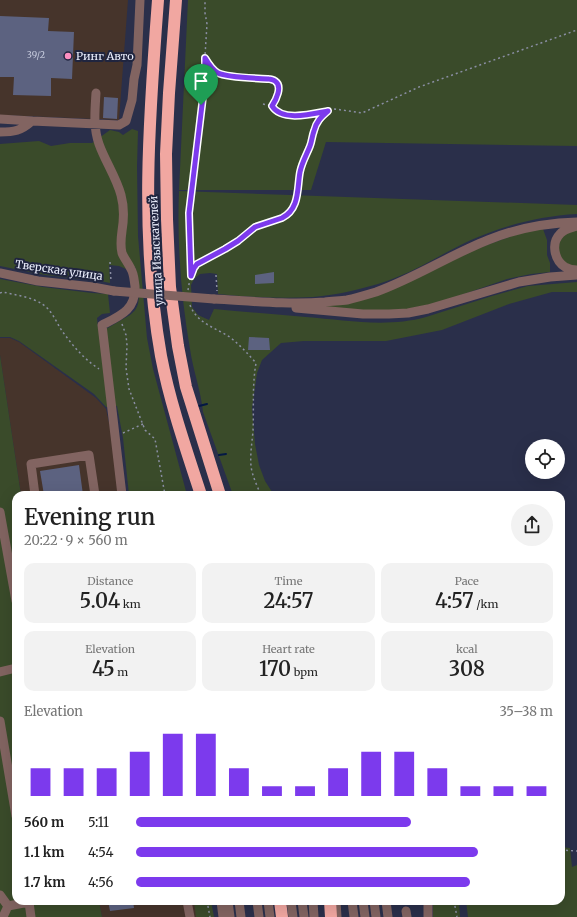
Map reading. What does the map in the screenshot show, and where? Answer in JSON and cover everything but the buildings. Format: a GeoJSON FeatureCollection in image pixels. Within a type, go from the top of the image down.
{"type":"FeatureCollection","features":[{"type":"Feature","properties":{"kind":"highway","name":"улица Изыскателей"},"geometry":{"type":"LineString","coordinates":[[158,0],[151,92],[149,152],[151,286],[156,324],[167,383],[179,427],[200,491]]}},
{"type":"Feature","properties":{"kind":"highway","name":"улица Изыскателей"},"geometry":{"type":"LineString","coordinates":[[176,0],[166,154],[170,287],[178,346],[186,387],[221,491]]}},
{"type":"Feature","properties":{"kind":"highway"},"geometry":{"type":"LineString","coordinates":[[280,905],[282,917]]}},
{"type":"Feature","properties":{"kind":"highway"},"geometry":{"type":"LineString","coordinates":[[330,905],[331,917]]}},
{"type":"Feature","properties":{"kind":"street"},"geometry":{"type":"LineString","coordinates":[[0,119],[120,125],[126,121],[132,100],[137,65],[140,0]]}},
{"type":"Feature","properties":{"kind":"street"},"geometry":{"type":"LineString","coordinates":[[96,93],[94,123],[99,144],[116,180],[121,195],[124,212],[121,241],[122,254],[131,269],[134,278],[135,292],[133,302],[129,308],[118,317],[102,325],[116,436],[119,491]]}},
{"type":"Feature","properties":{"kind":"street"},"geometry":{"type":"LineString","coordinates":[[0,132],[16,132],[32,121]]}},
{"type":"Feature","properties":{"kind":"street"},"geometry":{"type":"LineString","coordinates":[[215,297],[279,304],[347,300],[376,292],[412,277],[472,247],[508,233],[535,226],[577,222]]}},
{"type":"Feature","properties":{"kind":"street"},"geometry":{"type":"LineString","coordinates":[[577,226],[561,233],[555,246],[556,258],[562,265],[577,270]]}},
{"type":"Feature","properties":{"kind":"street","name":"Тверская улица"},"geometry":{"type":"LineString","coordinates":[[0,274],[38,281],[93,287],[215,297]]}},
{"type":"Feature","properties":{"kind":"street"},"geometry":{"type":"LineString","coordinates":[[215,297],[364,314],[389,314],[423,310],[519,282],[577,275]]}},
{"type":"Feature","properties":{"kind":"street"},"geometry":{"type":"LineString","coordinates":[[34,491],[31,464],[89,455],[94,491]]}},
{"type":"Feature","properties":{"kind":"street"},"geometry":{"type":"LineString","coordinates":[[0,512],[3,545],[12,584]]}},
{"type":"Feature","properties":{"kind":"street"},"geometry":{"type":"LineString","coordinates":[[0,672],[12,669]]}},
{"type":"Feature","properties":{"kind":"street"},"geometry":{"type":"LineString","coordinates":[[0,721],[12,792]]}},
{"type":"Feature","properties":{"kind":"street"},"geometry":{"type":"LineString","coordinates":[[0,895],[8,906]]}},
{"type":"Feature","properties":{"kind":"street"},"geometry":{"type":"LineString","coordinates":[[8,906],[13,905]]}},
{"type":"Feature","properties":{"kind":"street"},"geometry":{"type":"LineString","coordinates":[[29,905],[31,917]]}},
{"type":"Feature","properties":{"kind":"street"},"geometry":{"type":"LineString","coordinates":[[188,905],[190,917]]}},
{"type":"Feature","properties":{"kind":"street"},"geometry":{"type":"LineString","coordinates":[[222,905],[223,917]]}},
{"type":"Feature","properties":{"kind":"street"},"geometry":{"type":"LineString","coordinates":[[228,905],[230,917]]}},
{"type":"Feature","properties":{"kind":"street"},"geometry":{"type":"LineString","coordinates":[[234,905],[236,917]]}},
{"type":"Feature","properties":{"kind":"street"},"geometry":{"type":"LineString","coordinates":[[240,905],[242,917]]}},
{"type":"Feature","properties":{"kind":"street"},"geometry":{"type":"LineString","coordinates":[[246,905],[247,917]]}},
{"type":"Feature","properties":{"kind":"street"},"geometry":{"type":"LineString","coordinates":[[252,905],[253,917]]}},
{"type":"Feature","properties":{"kind":"street"},"geometry":{"type":"LineString","coordinates":[[258,905],[259,917]]}},
{"type":"Feature","properties":{"kind":"street"},"geometry":{"type":"LineString","coordinates":[[262,905],[264,917]]}},
{"type":"Feature","properties":{"kind":"street"},"geometry":{"type":"LineString","coordinates":[[268,905],[270,917]]}},
{"type":"Feature","properties":{"kind":"street"},"geometry":{"type":"LineString","coordinates":[[274,905],[276,917]]}},
{"type":"Feature","properties":{"kind":"street"},"geometry":{"type":"LineString","coordinates":[[286,905],[287,917]]}},
{"type":"Feature","properties":{"kind":"street"},"geometry":{"type":"LineString","coordinates":[[292,905],[293,917]]}},
{"type":"Feature","properties":{"kind":"street"},"geometry":{"type":"LineString","coordinates":[[296,905],[298,917]]}},
{"type":"Feature","properties":{"kind":"street"},"geometry":{"type":"LineString","coordinates":[[302,905],[304,917]]}},
{"type":"Feature","properties":{"kind":"street"},"geometry":{"type":"LineString","coordinates":[[308,905],[309,917]]}},
{"type":"Feature","properties":{"kind":"street"},"geometry":{"type":"LineString","coordinates":[[313,905],[314,917]]}},
{"type":"Feature","properties":{"kind":"street"},"geometry":{"type":"LineString","coordinates":[[318,905],[320,917]]}},
{"type":"Feature","properties":{"kind":"street"},"geometry":{"type":"LineString","coordinates":[[324,905],[326,917]]}},
{"type":"Feature","properties":{"kind":"street"},"geometry":{"type":"LineString","coordinates":[[336,905],[337,917]]}},
{"type":"Feature","properties":{"kind":"street"},"geometry":{"type":"LineString","coordinates":[[342,905],[343,917]]}},
{"type":"Feature","properties":{"kind":"street"},"geometry":{"type":"LineString","coordinates":[[347,905],[348,917]]}},
{"type":"Feature","properties":{"kind":"street"},"geometry":{"type":"LineString","coordinates":[[352,905],[354,917]]}},
{"type":"Feature","properties":{"kind":"street"},"geometry":{"type":"LineString","coordinates":[[358,905],[359,917]]}},
{"type":"Feature","properties":{"kind":"street"},"geometry":{"type":"LineString","coordinates":[[364,905],[365,917]]}},
{"type":"Feature","properties":{"kind":"street"},"geometry":{"type":"LineString","coordinates":[[369,905],[370,917]]}},
{"type":"Feature","properties":{"kind":"street"},"geometry":{"type":"LineString","coordinates":[[374,905],[376,917]]}},
{"type":"Feature","properties":{"kind":"street"},"geometry":{"type":"LineString","coordinates":[[380,905],[382,917]]}},
{"type":"Feature","properties":{"kind":"street"},"geometry":{"type":"LineString","coordinates":[[386,905],[388,917]]}},
{"type":"Feature","properties":{"kind":"street"},"geometry":{"type":"LineString","coordinates":[[428,905],[428,917]]}},
{"type":"Feature","properties":{"kind":"street"},"geometry":{"type":"LineString","coordinates":[[3,917],[8,906]]}},
{"type":"Feature","properties":{"kind":"path"},"geometry":{"type":"LineString","coordinates":[[188,295],[191,276],[189,213],[205,80],[207,24],[205,0]]}},
{"type":"Feature","properties":{"kind":"path"},"geometry":{"type":"LineString","coordinates":[[263,104],[272,106],[275,110],[286,115],[315,114],[335,109],[362,113],[420,87],[577,30]]}},
{"type":"Feature","properties":{"kind":"path"},"geometry":{"type":"LineString","coordinates":[[205,58],[218,73],[231,76],[275,80],[278,85],[278,95],[272,106]]}},
{"type":"Feature","properties":{"kind":"path"},"geometry":{"type":"LineString","coordinates":[[191,276],[197,264],[238,241],[255,227],[282,218],[292,211],[298,194],[301,168],[312,141],[314,131],[321,117],[328,111]]}},
{"type":"Feature","properties":{"kind":"path"},"geometry":{"type":"LineString","coordinates":[[110,262],[112,288]]}},
{"type":"Feature","properties":{"kind":"path"},"geometry":{"type":"LineString","coordinates":[[215,297],[216,275]]}},
{"type":"Feature","properties":{"kind":"path"},"geometry":{"type":"LineString","coordinates":[[0,293],[37,301],[43,304],[48,308],[59,327],[81,355],[98,369],[107,374]]}},
{"type":"Feature","properties":{"kind":"path"},"geometry":{"type":"LineString","coordinates":[[189,300],[193,312],[198,318],[230,337],[243,348],[256,363],[254,376],[251,467],[259,491]]}},
{"type":"Feature","properties":{"kind":"path"},"geometry":{"type":"LineString","coordinates":[[118,317],[126,335],[126,368],[129,389],[145,430],[155,439],[165,491]]}},
{"type":"Feature","properties":{"kind":"path"},"geometry":{"type":"LineString","coordinates":[[116,436],[143,424]]}},
{"type":"Feature","properties":{"kind":"path"},"geometry":{"type":"LineString","coordinates":[[565,850],[577,851]]}},
{"type":"Feature","properties":{"kind":"path"},"geometry":{"type":"LineString","coordinates":[[208,905],[210,917]]}},
{"type":"Feature","properties":{"kind":"path"},"geometry":{"type":"LineString","coordinates":[[455,905],[457,917]]}},
{"type":"Feature","properties":{"kind":"shaded area"},"geometry":{"type":"Polygon","coordinates":[[[0,0],[128,0],[119,120],[0,115],[0,0]]]}},
{"type":"Feature","properties":{"kind":"shaded area"},"geometry":{"type":"Polygon","coordinates":[[[0,338],[10,338],[19,342],[96,398],[106,409],[124,491],[20,491],[0,355],[0,338]]]}},
{"type":"Feature","properties":{"kind":"shaded area"},"geometry":{"type":"Polygon","coordinates":[[[100,905],[196,905],[197,917],[102,917],[100,905]]]}},
{"type":"Feature","properties":{"kind":"green space"},"geometry":{"type":"Polygon","coordinates":[[[188,0],[577,0],[577,146],[326,142],[311,190],[179,190],[188,0]]]}},
{"type":"Feature","properties":{"kind":"green space"},"geometry":{"type":"Polygon","coordinates":[[[132,129],[138,131],[138,236],[147,338],[153,369],[186,491],[129,491],[123,438],[117,406],[106,407],[94,394],[19,341],[10,337],[0,337],[0,279],[43,287],[108,294],[110,313],[102,314],[97,318],[98,328],[106,329],[130,315],[137,307],[139,290],[135,267],[126,269],[119,266],[109,265],[110,283],[45,275],[0,266],[0,144],[39,141],[51,146],[70,143],[92,143],[110,130],[119,132],[123,135],[132,129]]]}},
{"type":"Feature","properties":{"kind":"green space"},"geometry":{"type":"Polygon","coordinates":[[[179,191],[577,205],[577,214],[536,219],[497,230],[471,240],[398,277],[369,287],[341,293],[313,297],[289,298],[218,294],[217,274],[210,273],[200,274],[194,279],[191,285],[192,307],[198,315],[209,320],[214,309],[351,321],[381,323],[396,322],[426,317],[528,286],[577,282],[577,292],[552,292],[509,304],[442,330],[386,341],[304,341],[281,343],[262,360],[257,373],[252,408],[255,444],[259,465],[265,481],[271,491],[232,491],[203,412],[201,396],[191,357],[180,270],[179,191]]]}},
{"type":"Feature","properties":{"kind":"green space"},"geometry":{"type":"Polygon","coordinates":[[[577,228],[577,268],[566,264],[557,253],[561,236],[577,228]]]}},
{"type":"Feature","properties":{"kind":"green space"},"geometry":{"type":"Polygon","coordinates":[[[543,229],[547,240],[547,255],[550,263],[550,272],[507,279],[441,302],[396,312],[315,307],[335,304],[520,233],[543,229]]]}},
{"type":"Feature","properties":{"kind":"green space"},"geometry":{"type":"Polygon","coordinates":[[[0,355],[20,491],[12,491],[12,905],[100,905],[102,917],[0,917],[0,355]]]}},
{"type":"Feature","properties":{"kind":"green space"},"geometry":{"type":"Polygon","coordinates":[[[565,847],[570,848],[572,867],[577,865],[577,917],[468,917],[466,905],[565,905],[565,847]]]}},
{"type":"Feature","properties":{"kind":"green space"},"geometry":{"type":"Polygon","coordinates":[[[194,905],[212,905],[214,917],[196,917],[194,905]]]}},
{"type":"Feature","properties":{"kind":"green space"},"geometry":{"type":"Polygon","coordinates":[[[433,905],[459,905],[460,917],[433,917],[433,905]]]}},
{"type":"Feature","properties":{"kind":"waterway"},"geometry":{"type":"LineString","coordinates":[[199,406],[207,404]]}},
{"type":"Feature","properties":{"kind":"waterway"},"geometry":{"type":"LineString","coordinates":[[219,455],[226,454]]}},
{"type":"Feature","properties":{"kind":"place","name":"Ринг Авто"},"geometry":{"type":"Point","coordinates":[68,56]}},
{"type":"Feature","properties":{"kind":"route"},"geometry":{"type":"LineString","coordinates":[[205,58],[218,73],[231,76],[275,80],[278,85],[278,95],[272,106],[275,110],[286,115],[315,114],[328,111],[321,117],[314,131],[312,141],[301,168],[298,194],[292,211],[276,221],[255,227],[247,232],[238,241],[197,264],[191,273],[191,276],[189,213],[201,105],[206,72],[205,58]]}}]}
